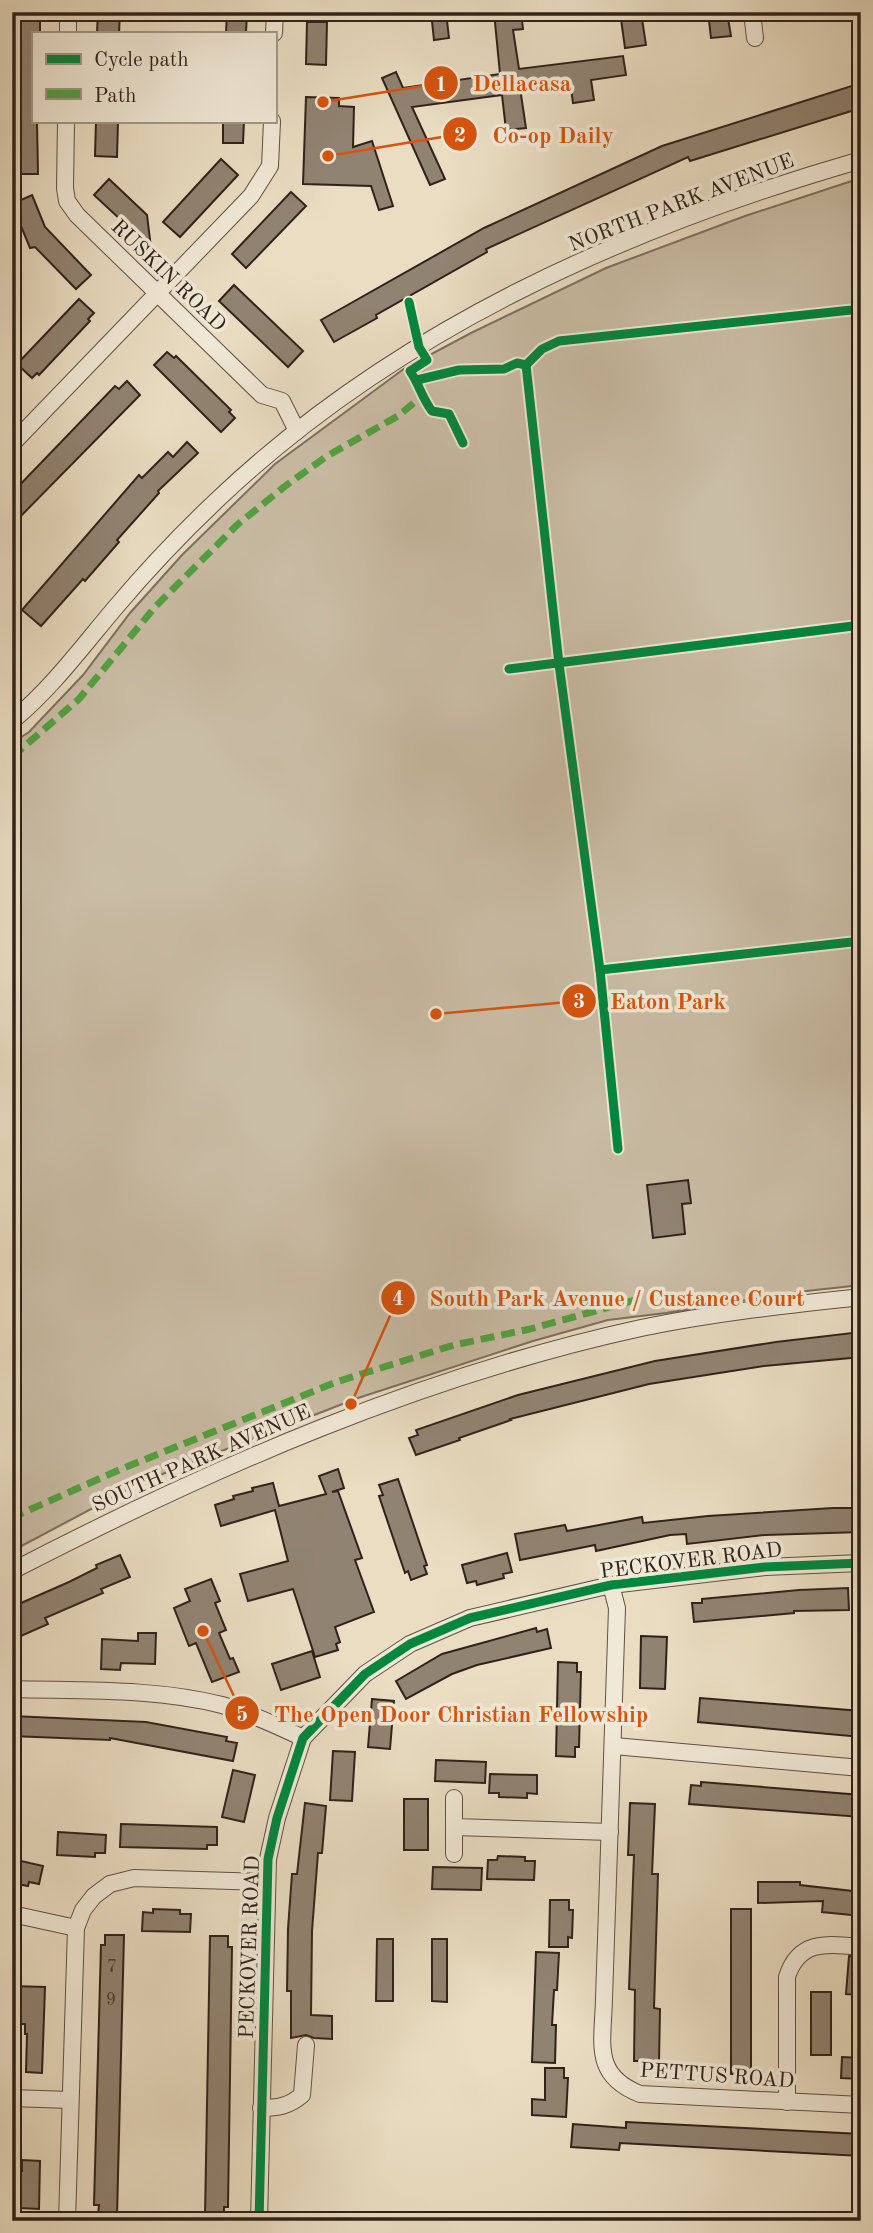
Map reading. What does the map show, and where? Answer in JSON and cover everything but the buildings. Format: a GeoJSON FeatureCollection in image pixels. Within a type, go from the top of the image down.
{"type":"FeatureCollection","features":[{"type":"Feature","properties":{"kind":"street"},"geometry":{"type":"LineString","coordinates":[[68,12],[68,32]]}},
{"type":"Feature","properties":{"kind":"street"},"geometry":{"type":"LineString","coordinates":[[274,32],[275,12]]}},
{"type":"Feature","properties":{"kind":"street"},"geometry":{"type":"LineString","coordinates":[[751,12],[755,38]]}},
{"type":"Feature","properties":{"kind":"street","name":"RUSKIN ROAD"},"geometry":{"type":"LineString","coordinates":[[66,122],[65,188],[67,201],[77,215],[262,395],[282,401],[297,431]]}},
{"type":"Feature","properties":{"kind":"street"},"geometry":{"type":"LineString","coordinates":[[12,444],[251,196],[270,166],[272,122]]}},
{"type":"Feature","properties":{"kind":"street","name":"NORTH PARK AVENUE"},"geometry":{"type":"LineString","coordinates":[[12,721],[32,705],[76,656],[162,553],[219,498],[297,431],[359,383],[500,299],[640,235],[712,208],[861,160]]}},
{"type":"Feature","properties":{"kind":"street","name":"SOUTH PARK AVENUE"},"geometry":{"type":"LineString","coordinates":[[12,1571],[111,1519],[177,1489],[337,1422],[460,1378],[541,1353],[642,1328],[767,1307],[861,1297]]}},
{"type":"Feature","properties":{"kind":"street","name":"PECKOVER ROAD"},"geometry":{"type":"LineString","coordinates":[[259,2221],[265,1882],[277,1818],[303,1738],[365,1674],[418,1640],[470,1618],[611,1585],[765,1567],[861,1563]]}},
{"type":"Feature","properties":{"kind":"street","name":"PETTUS ROAD"},"geometry":{"type":"LineString","coordinates":[[611,1585],[617,1608],[603,2051],[608,2072],[622,2087],[640,2094],[861,2105]]}},
{"type":"Feature","properties":{"kind":"street"},"geometry":{"type":"LineString","coordinates":[[12,1689],[158,1695],[192,1699],[253,1715],[303,1738]]}},
{"type":"Feature","properties":{"kind":"street"},"geometry":{"type":"LineString","coordinates":[[614,1746],[861,1768]]}},
{"type":"Feature","properties":{"kind":"street"},"geometry":{"type":"LineString","coordinates":[[453,1854],[454,1798]]}},
{"type":"Feature","properties":{"kind":"street"},"geometry":{"type":"LineString","coordinates":[[454,1827],[610,1832]]}},
{"type":"Feature","properties":{"kind":"street"},"geometry":{"type":"LineString","coordinates":[[67,2221],[76,1928],[83,1910],[94,1896],[110,1884],[134,1878],[265,1882]]}},
{"type":"Feature","properties":{"kind":"street"},"geometry":{"type":"LineString","coordinates":[[12,1914],[76,1928]]}},
{"type":"Feature","properties":{"kind":"street"},"geometry":{"type":"LineString","coordinates":[[787,2102],[787,1977],[791,1964],[801,1953],[814,1946],[830,1944],[861,1947]]}},
{"type":"Feature","properties":{"kind":"street"},"geometry":{"type":"LineString","coordinates":[[261,2108],[279,2108],[302,2095],[306,2075],[306,2045]]}},
{"type":"Feature","properties":{"kind":"street"},"geometry":{"type":"LineString","coordinates":[[12,2098],[69,2101]]}},
{"type":"Feature","properties":{"kind":"shaded area"},"geometry":{"type":"Polygon","coordinates":[[[861,178],[861,1285],[608,1320],[533,1341],[358,1398],[142,1482],[12,1551],[12,743],[29,732],[83,675],[130,613],[182,555],[275,464],[405,368],[606,268],[745,216],[861,178]]]}},
{"type":"Feature","properties":{"kind":"marked path"},"geometry":{"type":"LineString","coordinates":[[12,757],[79,699],[155,607],[237,525],[327,456],[398,416],[421,397]]}},
{"type":"Feature","properties":{"kind":"marked path"},"geometry":{"type":"LineString","coordinates":[[12,1521],[20,1514],[119,1470],[339,1381],[454,1345],[530,1329],[635,1300]]}},
{"type":"Feature","properties":{"kind":"cycle path"},"geometry":{"type":"LineString","coordinates":[[409,302],[419,347],[427,360],[410,371],[432,411],[449,414],[463,443]]}},
{"type":"Feature","properties":{"kind":"cycle path"},"geometry":{"type":"LineString","coordinates":[[618,1149],[600,970],[559,664],[526,365],[542,349],[559,341],[861,309]]}},
{"type":"Feature","properties":{"kind":"cycle path"},"geometry":{"type":"LineString","coordinates":[[417,380],[459,370],[504,369],[517,363],[526,365]]}},
{"type":"Feature","properties":{"kind":"cycle path"},"geometry":{"type":"LineString","coordinates":[[509,669],[861,625]]}},
{"type":"Feature","properties":{"kind":"cycle path"},"geometry":{"type":"LineString","coordinates":[[600,970],[861,941]]}},
{"type":"Feature","properties":{"kind":"cycle path"},"geometry":{"type":"LineString","coordinates":[[259,2221],[268,1859],[277,1818],[303,1738],[365,1674],[410,1644],[470,1618],[611,1585],[765,1567],[861,1563]]}},
{"type":"Feature","properties":{"kind":"place","name":"Dellacasa"},"geometry":{"type":"Point","coordinates":[323,102]}},
{"type":"Feature","properties":{"kind":"place","name":"Co-op Daily"},"geometry":{"type":"Point","coordinates":[328,156]}},
{"type":"Feature","properties":{"kind":"place","name":"Eaton Park"},"geometry":{"type":"Point","coordinates":[436,1014]}},
{"type":"Feature","properties":{"kind":"place","name":"South Park Avenue / Custance Court"},"geometry":{"type":"Point","coordinates":[351,1404]}},
{"type":"Feature","properties":{"kind":"place","name":"The Open Door Christian Fellowship"},"geometry":{"type":"Point","coordinates":[203,1631]}}]}
